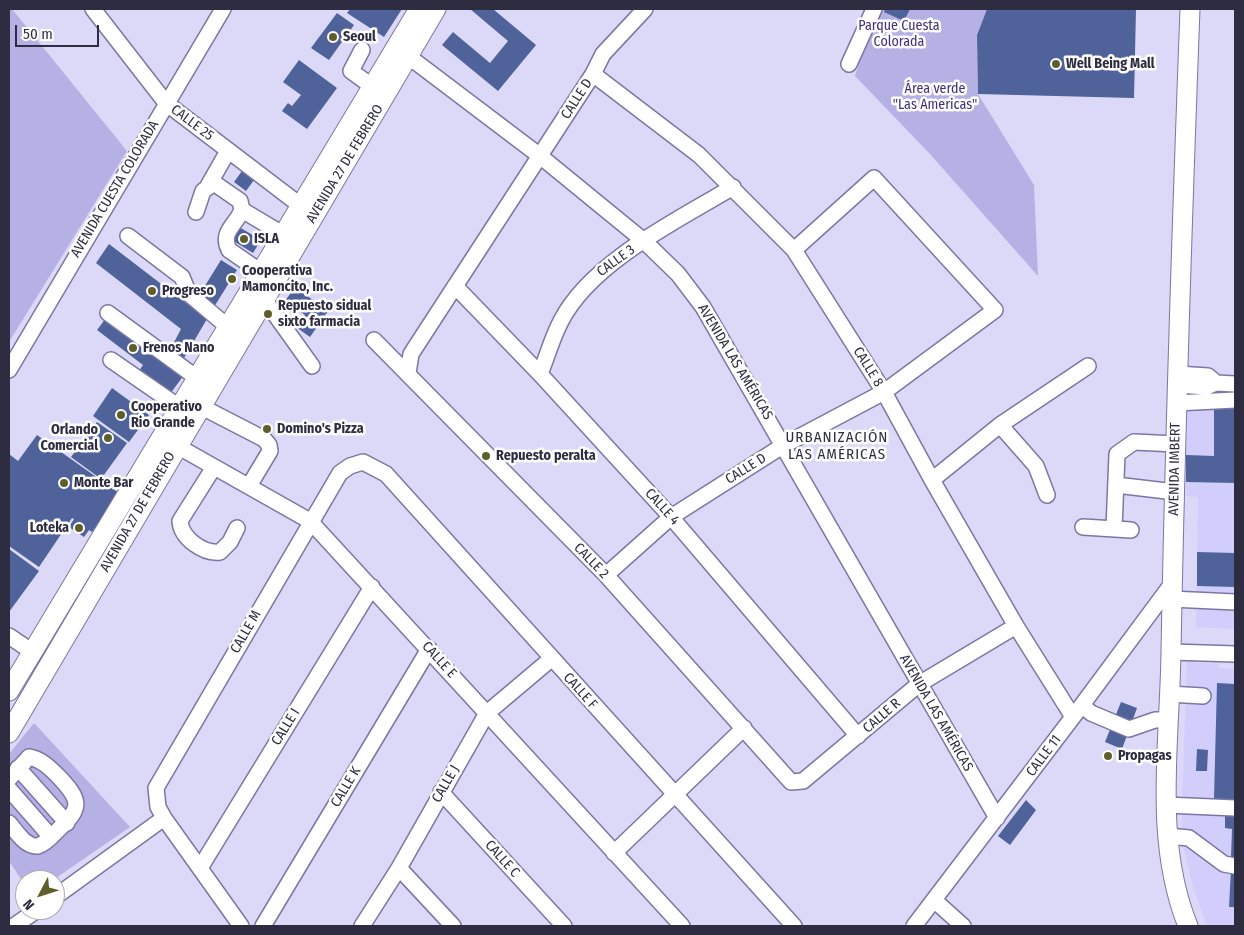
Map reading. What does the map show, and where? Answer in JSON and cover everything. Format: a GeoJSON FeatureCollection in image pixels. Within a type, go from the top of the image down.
{"type":"FeatureCollection","features":[{"type":"Feature","properties":{"kind":"main road","name":"AVENIDA 27 DE FEBRERO"},"geometry":{"type":"LineString","coordinates":[[9,733],[168,441],[179,408],[284,235],[307,210],[403,53],[419,9]]}},
{"type":"Feature","properties":{"kind":"main road","name":"AVENIDA 27 DE FEBRERO"},"geometry":{"type":"LineString","coordinates":[[9,691],[31,651],[168,441],[200,406],[264,299],[307,210],[373,87],[403,53],[436,9]]}},
{"type":"Feature","properties":{"kind":"main road","name":"AVENIDA IMBERT"},"geometry":{"type":"LineString","coordinates":[[1188,926],[1178,899],[1168,836],[1166,805],[1177,387],[1190,9]]}},
{"type":"Feature","properties":{"kind":"street","name":"CALLE 25"},"geometry":{"type":"LineString","coordinates":[[93,9],[166,104],[307,210]]}},
{"type":"Feature","properties":{"kind":"street","name":"AVENIDA CUESTA COLORADA"},"geometry":{"type":"LineString","coordinates":[[9,370],[223,9]]}},
{"type":"Feature","properties":{"kind":"street","name":"CALLE D"},"geometry":{"type":"LineString","coordinates":[[408,374],[411,354],[594,74],[603,54],[645,9]]}},
{"type":"Feature","properties":{"kind":"street"},"geometry":{"type":"LineString","coordinates":[[849,64],[874,9]]}},
{"type":"Feature","properties":{"kind":"street"},"geometry":{"type":"LineString","coordinates":[[362,50],[351,71],[373,87]]}},
{"type":"Feature","properties":{"kind":"street","name":"AVENIDA LAS AMÉRICAS"},"geometry":{"type":"LineString","coordinates":[[403,53],[540,156],[644,241],[678,274],[703,307],[784,445],[997,818]]}},
{"type":"Feature","properties":{"kind":"street","name":"CALLE 8"},"geometry":{"type":"LineString","coordinates":[[594,74],[699,154],[794,250],[884,392],[1016,626],[1078,711]]}},
{"type":"Feature","properties":{"kind":"street"},"geometry":{"type":"LineString","coordinates":[[196,212],[203,191],[208,186],[228,151]]}},
{"type":"Feature","properties":{"kind":"street","name":"CALLE D"},"geometry":{"type":"LineString","coordinates":[[606,576],[671,517],[784,445],[884,392],[995,310],[874,178],[794,250]]}},
{"type":"Feature","properties":{"kind":"street"},"geometry":{"type":"LineString","coordinates":[[208,186],[214,183],[230,192],[240,201],[242,210],[226,236],[226,245],[229,250],[261,272]]}},
{"type":"Feature","properties":{"kind":"street","name":"CALLE 3"},"geometry":{"type":"LineString","coordinates":[[540,374],[561,320],[594,277],[644,241],[733,187]]}},
{"type":"Feature","properties":{"kind":"street"},"geometry":{"type":"LineString","coordinates":[[242,210],[284,235]]}},
{"type":"Feature","properties":{"kind":"street"},"geometry":{"type":"LineString","coordinates":[[128,236],[182,277],[190,294],[228,327]]}},
{"type":"Feature","properties":{"kind":"street","name":"CALLE 4"},"geometry":{"type":"LineString","coordinates":[[455,286],[540,374],[671,517],[858,736]]}},
{"type":"Feature","properties":{"kind":"street"},"geometry":{"type":"LineString","coordinates":[[264,299],[312,366]]}},
{"type":"Feature","properties":{"kind":"street"},"geometry":{"type":"LineString","coordinates":[[108,313],[196,378]]}},
{"type":"Feature","properties":{"kind":"street","name":"CALLE 2"},"geometry":{"type":"LineString","coordinates":[[374,340],[606,576],[791,782],[803,782]]}},
{"type":"Feature","properties":{"kind":"street"},"geometry":{"type":"LineString","coordinates":[[111,360],[179,408]]}},
{"type":"Feature","properties":{"kind":"street"},"geometry":{"type":"LineString","coordinates":[[932,480],[1000,425],[1088,366]]}},
{"type":"Feature","properties":{"kind":"street"},"geometry":{"type":"LineString","coordinates":[[1177,387],[1208,376],[1216,382],[1235,384]]}},
{"type":"Feature","properties":{"kind":"street"},"geometry":{"type":"LineString","coordinates":[[1177,387],[1235,400]]}},
{"type":"Feature","properties":{"kind":"street"},"geometry":{"type":"LineString","coordinates":[[200,406],[264,439],[269,444],[270,450],[249,486]]}},
{"type":"Feature","properties":{"kind":"street"},"geometry":{"type":"LineString","coordinates":[[1000,425],[1036,466],[1046,495]]}},
{"type":"Feature","properties":{"kind":"street","name":"CALLE E"},"geometry":{"type":"LineString","coordinates":[[168,441],[310,521],[682,926]]}},
{"type":"Feature","properties":{"kind":"street"},"geometry":{"type":"LineString","coordinates":[[1114,529],[1116,454],[1123,448],[1140,442],[1176,444]]}},
{"type":"Feature","properties":{"kind":"street","name":"CALLE M"},"geometry":{"type":"LineString","coordinates":[[241,926],[164,818],[158,807],[156,788],[310,521],[340,473],[350,466],[364,462]]}},
{"type":"Feature","properties":{"kind":"street","name":"CALLE F"},"geometry":{"type":"LineString","coordinates":[[364,462],[386,474],[794,926]]}},
{"type":"Feature","properties":{"kind":"street"},"geometry":{"type":"LineString","coordinates":[[214,467],[180,521],[180,528],[183,534],[212,553],[220,552],[230,542],[238,528]]}},
{"type":"Feature","properties":{"kind":"street"},"geometry":{"type":"LineString","coordinates":[[1116,485],[1175,492]]}},
{"type":"Feature","properties":{"kind":"street"},"geometry":{"type":"LineString","coordinates":[[1083,527],[1131,530]]}},
{"type":"Feature","properties":{"kind":"street","name":"CALLE I"},"geometry":{"type":"LineString","coordinates":[[200,868],[372,587]]}},
{"type":"Feature","properties":{"kind":"street"},"geometry":{"type":"LineString","coordinates":[[1171,592],[1235,602]]}},
{"type":"Feature","properties":{"kind":"street","name":"CALLE 11"},"geometry":{"type":"LineString","coordinates":[[914,926],[1171,592]]}},
{"type":"Feature","properties":{"kind":"street","name":"CALLE R"},"geometry":{"type":"LineString","coordinates":[[803,782],[919,684],[1016,626]]}},
{"type":"Feature","properties":{"kind":"street"},"geometry":{"type":"LineString","coordinates":[[9,636],[31,651]]}},
{"type":"Feature","properties":{"kind":"street","name":"CALLE K"},"geometry":{"type":"LineString","coordinates":[[263,926],[429,649]]}},
{"type":"Feature","properties":{"kind":"street"},"geometry":{"type":"LineString","coordinates":[[1171,652],[1235,654]]}},
{"type":"Feature","properties":{"kind":"street","name":"CALLE J"},"geometry":{"type":"LineString","coordinates":[[362,926],[399,868],[488,713],[551,659]]}},
{"type":"Feature","properties":{"kind":"street"},"geometry":{"type":"LineString","coordinates":[[1169,694],[1203,696]]}},
{"type":"Feature","properties":{"kind":"street"},"geometry":{"type":"LineString","coordinates":[[1078,711],[1091,713],[1129,729],[1155,720],[1168,720]]}},
{"type":"Feature","properties":{"kind":"street"},"geometry":{"type":"LineString","coordinates":[[614,853],[744,728]]}},
{"type":"Feature","properties":{"kind":"street"},"geometry":{"type":"LineString","coordinates":[[9,823],[26,842],[34,846],[43,844],[73,818],[76,803],[73,792],[36,758],[29,758],[13,774],[67,823]]}},
{"type":"Feature","properties":{"kind":"street"},"geometry":{"type":"LineString","coordinates":[[9,789],[51,836]]}},
{"type":"Feature","properties":{"kind":"street","name":"CALLE C"},"geometry":{"type":"LineString","coordinates":[[441,792],[564,926]]}},
{"type":"Feature","properties":{"kind":"street"},"geometry":{"type":"LineString","coordinates":[[1166,805],[1235,808]]}},
{"type":"Feature","properties":{"kind":"street"},"geometry":{"type":"LineString","coordinates":[[65,890],[164,818]]}},
{"type":"Feature","properties":{"kind":"street"},"geometry":{"type":"LineString","coordinates":[[1168,836],[1189,838],[1224,864],[1235,866]]}},
{"type":"Feature","properties":{"kind":"street"},"geometry":{"type":"LineString","coordinates":[[399,868],[453,926]]}},
{"type":"Feature","properties":{"kind":"street"},"geometry":{"type":"LineString","coordinates":[[934,900],[963,926]]}},
{"type":"Feature","properties":{"kind":"shaded area"},"geometry":{"type":"Polygon","coordinates":[[[1187,389],[1235,390],[1235,629],[1196,627],[1198,497],[1186,496],[1187,389]]]}},
{"type":"Feature","properties":{"kind":"shaded area"},"geometry":{"type":"Polygon","coordinates":[[[1187,662],[1219,664],[1219,668],[1235,669],[1235,926],[1207,926],[1193,887],[1181,837],[1187,662]]]}},
{"type":"Feature","properties":{"kind":"green space"},"geometry":{"type":"Polygon","coordinates":[[[9,9],[12,9],[127,151],[9,342],[9,9]]]}},
{"type":"Feature","properties":{"kind":"green space","name":"Área verde \"Las Americas\""},"geometry":{"type":"Polygon","coordinates":[[[882,9],[987,9],[977,35],[978,94],[1034,185],[1038,276],[930,154],[855,76],[862,52],[882,9]]]}},
{"type":"Feature","properties":{"kind":"green space"},"geometry":{"type":"Polygon","coordinates":[[[34,723],[130,827],[65,872],[65,870],[15,870],[9,861],[9,754],[34,723]]]}},
{"type":"Feature","properties":{"kind":"building"},"geometry":{"type":"Polygon","coordinates":[[[350,9],[402,9],[384,37],[347,13],[350,9]]]}},
{"type":"Feature","properties":{"kind":"building"},"geometry":{"type":"Polygon","coordinates":[[[470,9],[493,9],[536,45],[498,91],[442,45],[453,32],[490,63],[508,41],[470,9]]]}},
{"type":"Feature","properties":{"kind":"building"},"geometry":{"type":"Polygon","coordinates":[[[885,9],[910,9],[904,21],[884,12],[885,9]]]}},
{"type":"Feature","properties":{"kind":"building","name":"Well Being Mall"},"geometry":{"type":"Polygon","coordinates":[[[987,9],[1136,9],[1134,98],[978,94],[977,35],[987,9]]]}},
{"type":"Feature","properties":{"kind":"building","name":"Seoul"},"geometry":{"type":"Polygon","coordinates":[[[337,13],[354,25],[329,60],[311,48],[337,13]]]}},
{"type":"Feature","properties":{"kind":"building"},"geometry":{"type":"Polygon","coordinates":[[[299,60],[337,88],[307,129],[282,111],[288,103],[292,106],[301,95],[283,82],[299,60]]]}},
{"type":"Feature","properties":{"kind":"building","name":"ISLA"},"geometry":{"type":"Polygon","coordinates":[[[242,171],[254,180],[246,191],[234,182],[242,171]]]}},
{"type":"Feature","properties":{"kind":"building","name":"ISLA"},"geometry":{"type":"Polygon","coordinates":[[[234,224],[261,240],[253,253],[227,237],[234,224]]]}},
{"type":"Feature","properties":{"kind":"building","name":"Progreso"},"geometry":{"type":"Polygon","coordinates":[[[109,244],[207,319],[184,358],[170,350],[181,329],[96,263],[109,244]]]}},
{"type":"Feature","properties":{"kind":"building"},"geometry":{"type":"Polygon","coordinates":[[[221,260],[237,270],[214,307],[198,297],[221,260]]]}},
{"type":"Feature","properties":{"kind":"building"},"geometry":{"type":"Polygon","coordinates":[[[295,287],[328,311],[310,337],[296,327],[305,315],[285,301],[295,287]]]}},
{"type":"Feature","properties":{"kind":"building","name":"Frenos Nano"},"geometry":{"type":"Polygon","coordinates":[[[106,318],[184,375],[170,394],[139,371],[143,365],[97,330],[106,318]]]}},
{"type":"Feature","properties":{"kind":"building","name":"Cooperativo Rio Grande"},"geometry":{"type":"Polygon","coordinates":[[[112,388],[149,415],[129,442],[93,416],[112,388]]]}},
{"type":"Feature","properties":{"kind":"building"},"geometry":{"type":"Polygon","coordinates":[[[1214,407],[1235,407],[1235,483],[1186,482],[1186,455],[1214,456],[1214,407]]]}},
{"type":"Feature","properties":{"kind":"building"},"geometry":{"type":"Polygon","coordinates":[[[97,422],[127,443],[101,479],[71,457],[97,422]]]}},
{"type":"Feature","properties":{"kind":"building"},"geometry":{"type":"Polygon","coordinates":[[[37,435],[119,493],[92,532],[89,530],[84,537],[69,527],[74,519],[72,518],[39,567],[9,546],[9,454],[18,461],[37,435]]]}},
{"type":"Feature","properties":{"kind":"building"},"geometry":{"type":"Polygon","coordinates":[[[9,549],[39,571],[9,612],[9,549]]]}},
{"type":"Feature","properties":{"kind":"building"},"geometry":{"type":"Polygon","coordinates":[[[1197,552],[1235,553],[1235,587],[1197,586],[1197,552]]]}},
{"type":"Feature","properties":{"kind":"building"},"geometry":{"type":"Polygon","coordinates":[[[1217,683],[1235,684],[1235,799],[1214,799],[1217,683]]]}},
{"type":"Feature","properties":{"kind":"building"},"geometry":{"type":"Polygon","coordinates":[[[1121,702],[1137,708],[1122,749],[1105,742],[1121,702]]]}},
{"type":"Feature","properties":{"kind":"building"},"geometry":{"type":"Polygon","coordinates":[[[1197,749],[1208,750],[1207,771],[1196,771],[1197,749]]]}},
{"type":"Feature","properties":{"kind":"building"},"geometry":{"type":"Polygon","coordinates":[[[1026,800],[1036,810],[1010,845],[998,836],[1026,800]]]}},
{"type":"Feature","properties":{"kind":"building"},"geometry":{"type":"Polygon","coordinates":[[[1225,815],[1235,816],[1235,857],[1231,857],[1232,829],[1225,828],[1225,815]]]}},
{"type":"Feature","properties":{"kind":"building"},"geometry":{"type":"Polygon","coordinates":[[[1231,869],[1235,869],[1235,907],[1229,907],[1231,869]]]}},
{"type":"Feature","properties":{"kind":"place","name":"Seoul"},"geometry":{"type":"Point","coordinates":[333,37]}},
{"type":"Feature","properties":{"kind":"place","name":"Well Being Mall"},"geometry":{"type":"Point","coordinates":[1056,64]}},
{"type":"Feature","properties":{"kind":"place","name":"ISLA"},"geometry":{"type":"Point","coordinates":[244,239]}},
{"type":"Feature","properties":{"kind":"place","name":"Cooperativa Mamoncito, Inc."},"geometry":{"type":"Point","coordinates":[232,279]}},
{"type":"Feature","properties":{"kind":"place","name":"Progreso"},"geometry":{"type":"Point","coordinates":[152,291]}},
{"type":"Feature","properties":{"kind":"place","name":"Repuesto sidual sixto farmacia"},"geometry":{"type":"Point","coordinates":[268,314]}},
{"type":"Feature","properties":{"kind":"place","name":"Frenos Nano"},"geometry":{"type":"Point","coordinates":[133,348]}},
{"type":"Feature","properties":{"kind":"place","name":"Cooperativo Rio Grande"},"geometry":{"type":"Point","coordinates":[121,415]}},
{"type":"Feature","properties":{"kind":"place","name":"Domino's Pizza"},"geometry":{"type":"Point","coordinates":[267,429]}},
{"type":"Feature","properties":{"kind":"place","name":"Orlando Comercial"},"geometry":{"type":"Point","coordinates":[108,438]}},
{"type":"Feature","properties":{"kind":"place","name":"Repuesto peralta"},"geometry":{"type":"Point","coordinates":[486,456]}},
{"type":"Feature","properties":{"kind":"place","name":"Monte Bar"},"geometry":{"type":"Point","coordinates":[64,483]}},
{"type":"Feature","properties":{"kind":"place","name":"Loteka"},"geometry":{"type":"Point","coordinates":[79,528]}},
{"type":"Feature","properties":{"kind":"place","name":"Propagas"},"geometry":{"type":"Point","coordinates":[1108,756]}},
{"type":"Feature","properties":{"kind":"district","name":"URBANIZACIÓN LAS AMÉRICAS"},"geometry":{"type":"Point","coordinates":[837,446]}},
{"type":"Feature","properties":{"kind":"park label","name":"Parque Cuesta Colorada"},"geometry":{"type":"Point","coordinates":[899,34]}}]}
